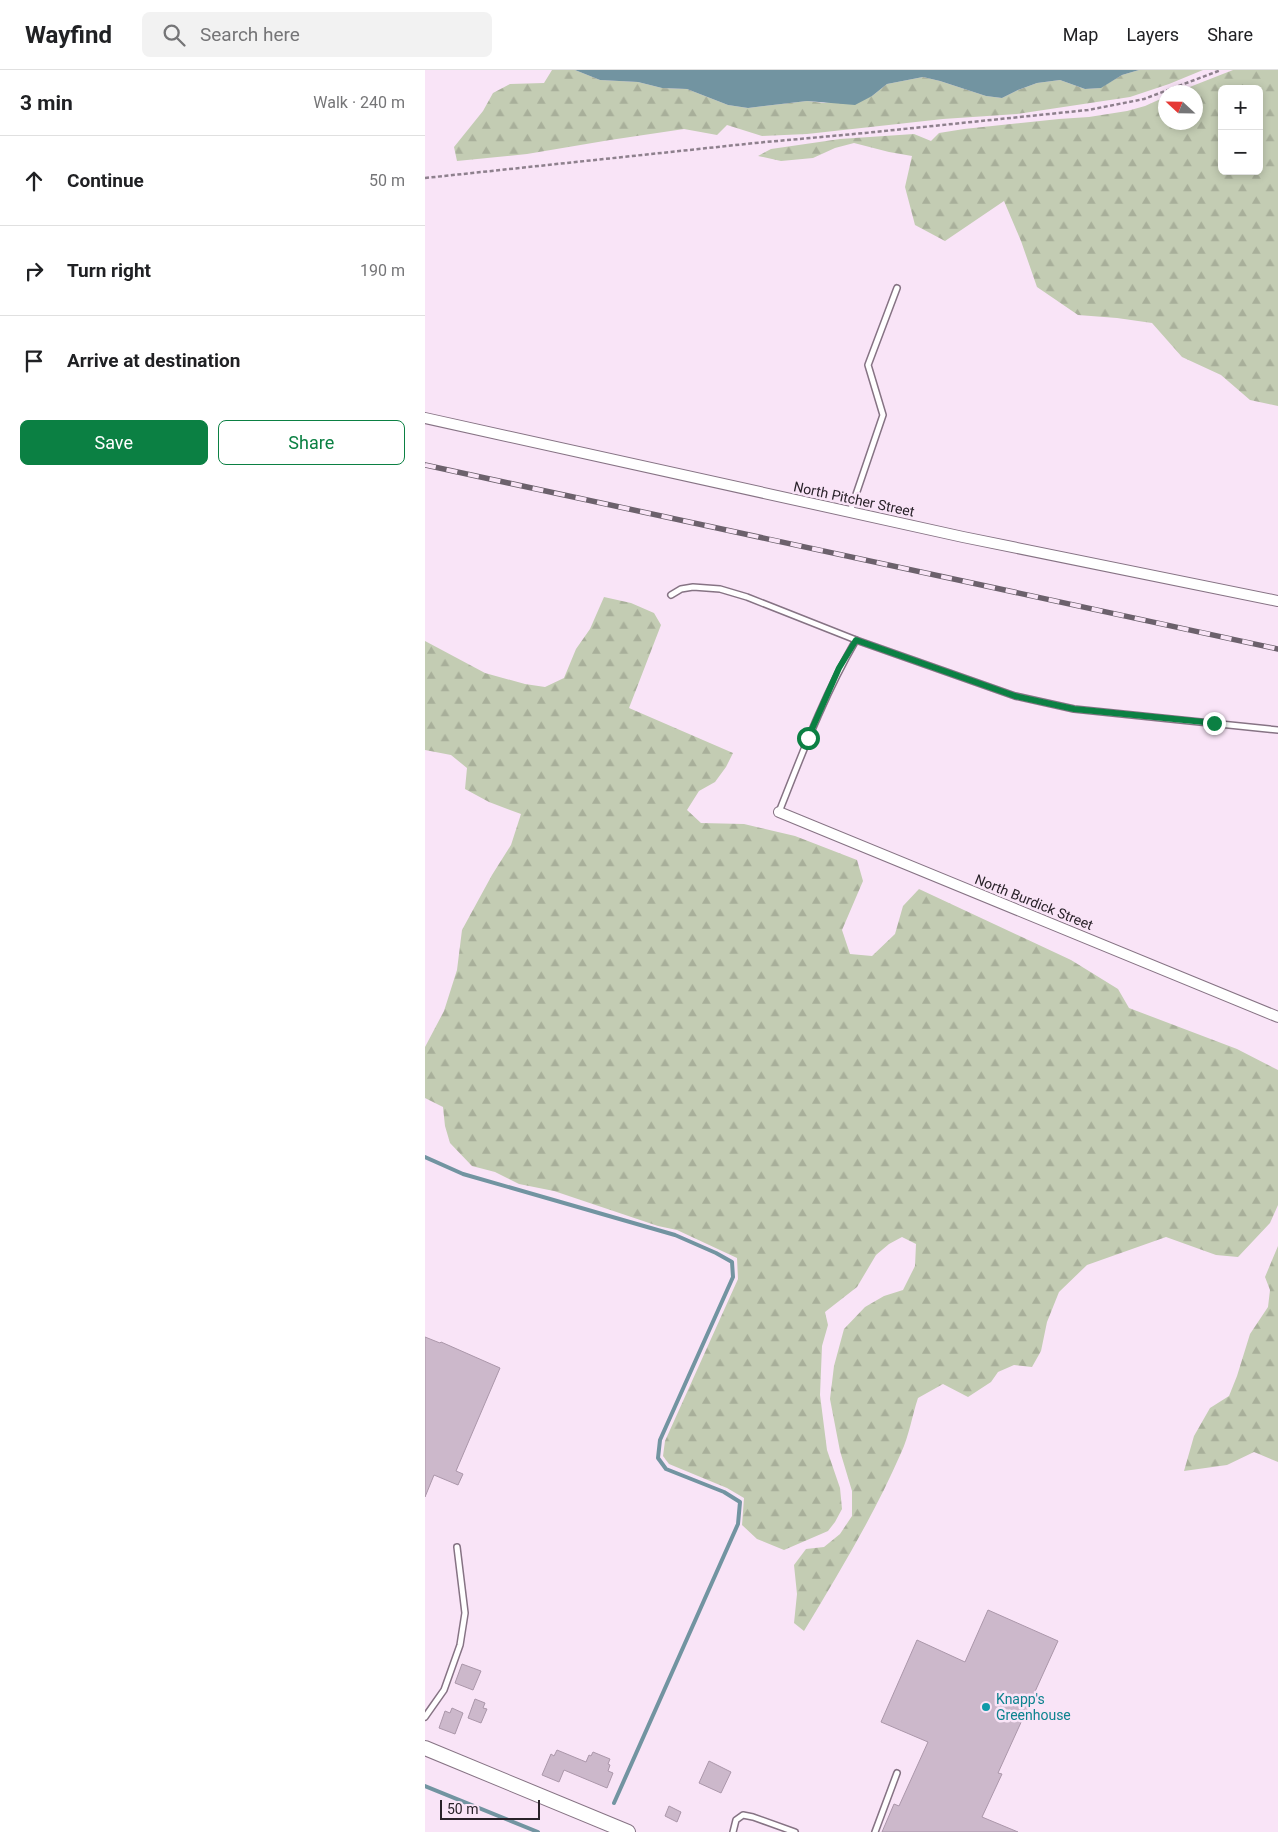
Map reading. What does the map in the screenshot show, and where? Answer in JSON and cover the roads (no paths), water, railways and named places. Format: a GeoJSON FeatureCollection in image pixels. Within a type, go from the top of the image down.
{"type":"FeatureCollection","features":[{"type":"Feature","properties":{"kind":"street","name":"North Pitcher Street"},"geometry":{"type":"LineString","coordinates":[[425,418],[972,539],[1278,601]]}},
{"type":"Feature","properties":{"kind":"street","name":"North Burdick Street"},"geometry":{"type":"LineString","coordinates":[[779,812],[1278,1017]]}},
{"type":"Feature","properties":{"kind":"street"},"geometry":{"type":"LineString","coordinates":[[425,1748],[628,1832]]}},
{"type":"Feature","properties":{"kind":"lane"},"geometry":{"type":"LineString","coordinates":[[850,512],[883,415],[868,365],[897,288]]}},
{"type":"Feature","properties":{"kind":"lane"},"geometry":{"type":"LineString","coordinates":[[671,596],[681,589],[693,587],[720,589],[747,597],[856,640],[1015,696],[1074,709],[1278,730]]}},
{"type":"Feature","properties":{"kind":"lane"},"geometry":{"type":"LineString","coordinates":[[779,812],[839,668],[856,640]]}},
{"type":"Feature","properties":{"kind":"lane"},"geometry":{"type":"LineString","coordinates":[[425,1717],[444,1690],[460,1645],[465,1613],[457,1548]]}},
{"type":"Feature","properties":{"kind":"lane"},"geometry":{"type":"LineString","coordinates":[[875,1832],[897,1772]]}},
{"type":"Feature","properties":{"kind":"lane"},"geometry":{"type":"LineString","coordinates":[[733,1832],[736,1820],[743,1815],[795,1832]]}},
{"type":"Feature","properties":{"kind":"water"},"geometry":{"type":"Polygon","coordinates":[[[575,70],[1139,70],[1122,75],[1101,88],[1085,89],[1060,80],[1037,83],[1002,98],[986,96],[923,77],[887,84],[872,96],[855,105],[807,101],[748,108],[728,105],[687,89],[662,88],[638,82],[600,80],[575,70]]]}},
{"type":"Feature","properties":{"kind":"waterway"},"geometry":{"type":"LineString","coordinates":[[425,1157],[463,1174],[675,1235],[732,1262],[733,1277],[660,1440],[658,1458],[666,1469],[724,1492],[740,1502],[738,1524],[614,1803]]}},
{"type":"Feature","properties":{"kind":"waterway"},"geometry":{"type":"LineString","coordinates":[[425,1786],[538,1832]]}},
{"type":"Feature","properties":{"kind":"railway"},"geometry":{"type":"LineString","coordinates":[[425,465],[1278,649]]}},
{"type":"Feature","properties":{"kind":"place","name":"Knapp's Greenhouse"},"geometry":{"type":"Point","coordinates":[986,1707]}}]}
